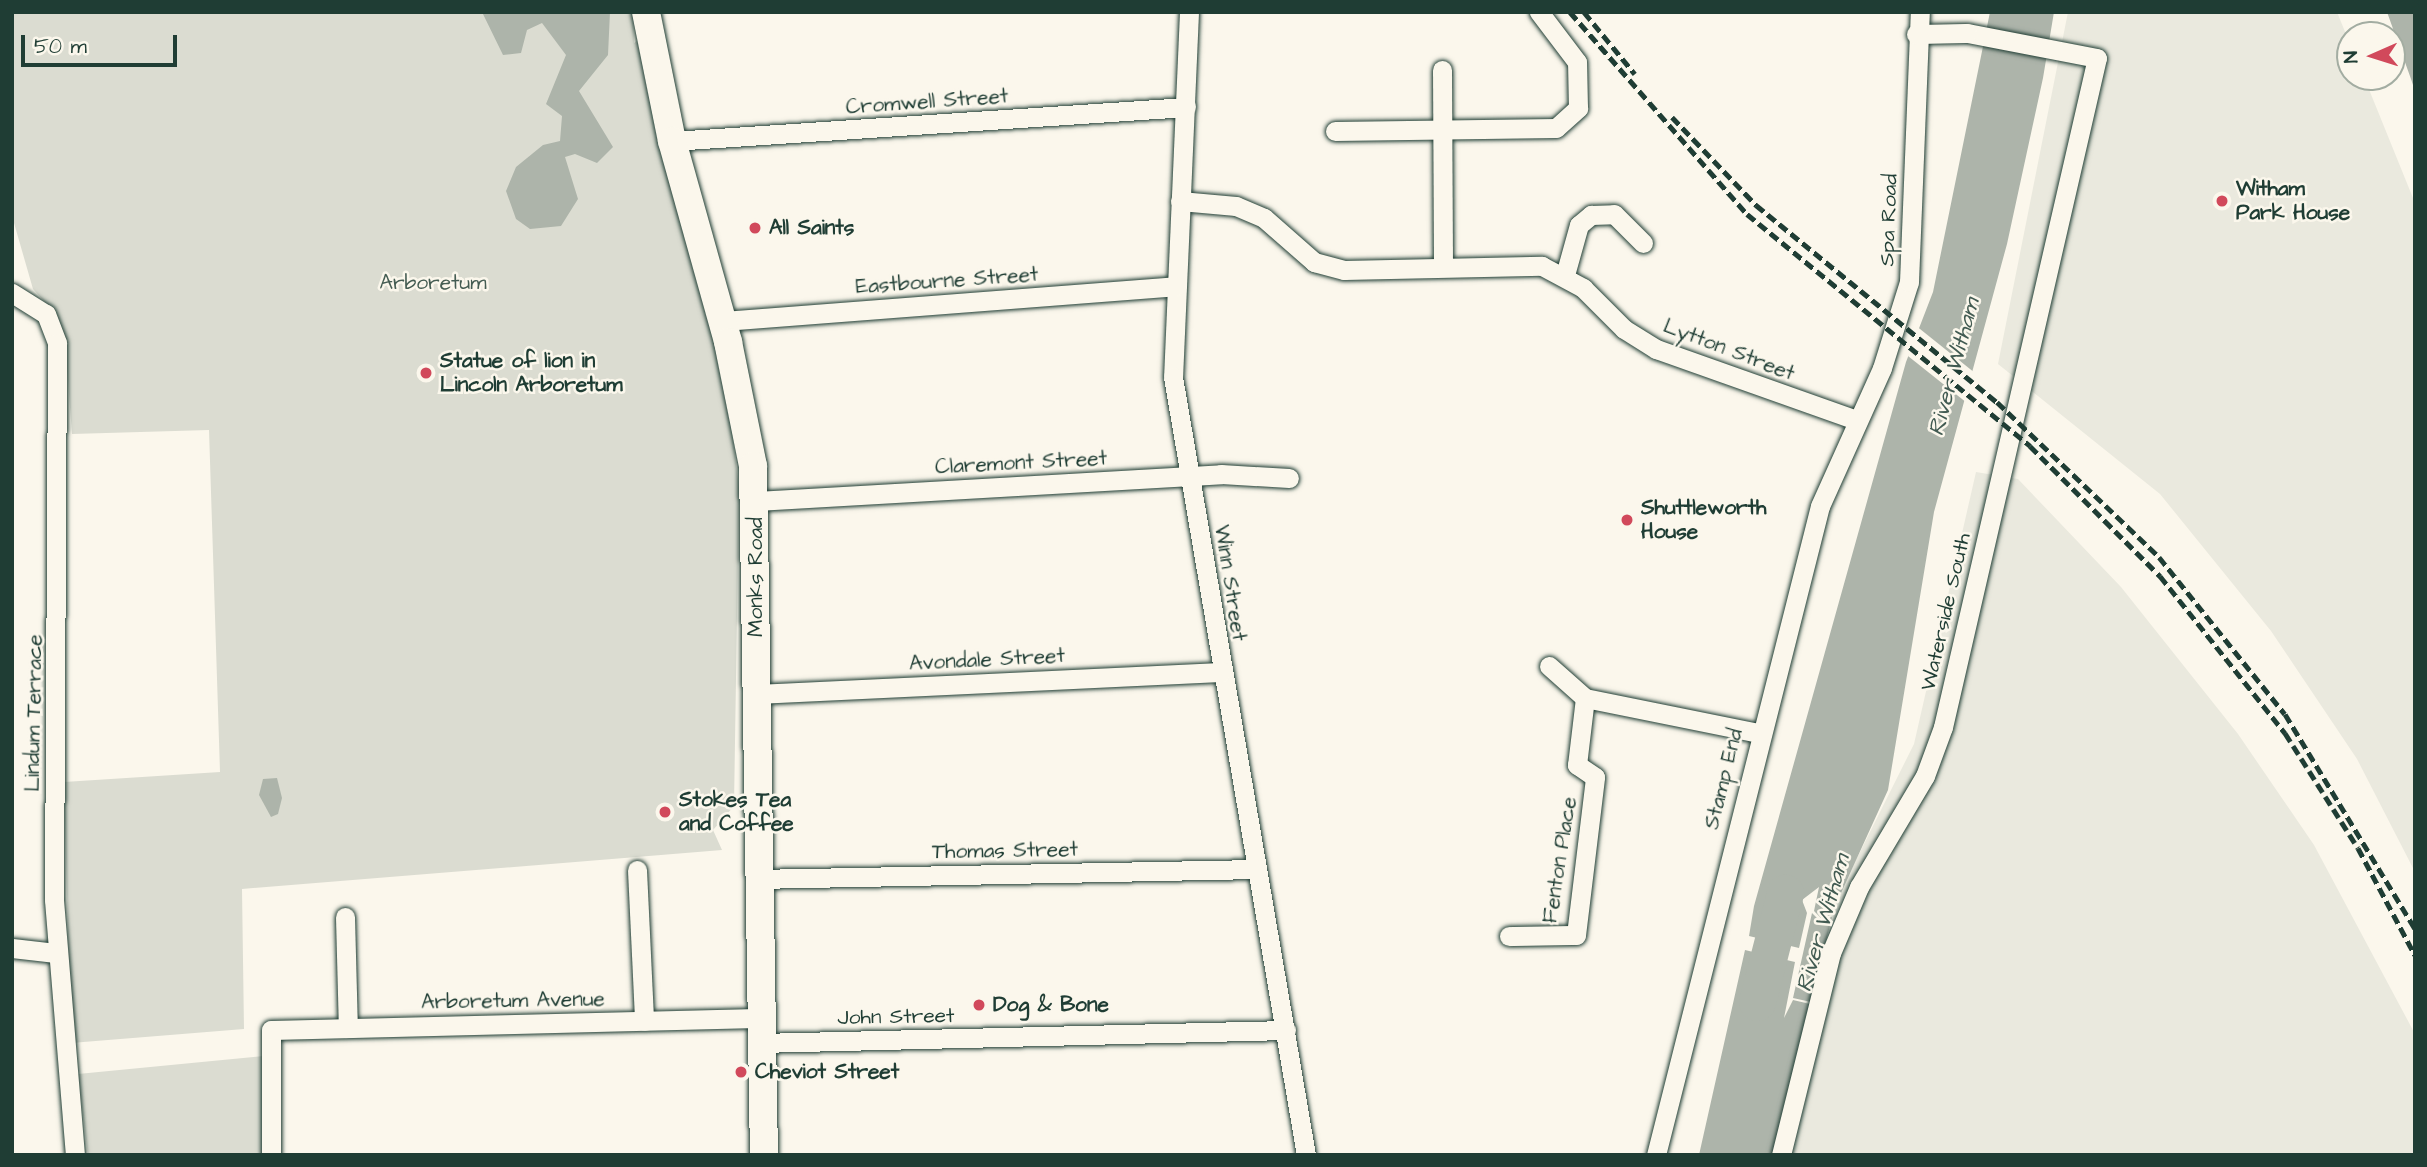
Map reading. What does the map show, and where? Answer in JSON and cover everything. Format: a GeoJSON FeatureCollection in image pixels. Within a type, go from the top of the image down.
{"type":"FeatureCollection","features":[{"type":"Feature","properties":{"kind":"main road","name":"Monks Road"},"geometry":{"type":"LineString","coordinates":[[646,12],[671,141],[723,321],[745,412],[756,501],[755,879],[764,1155]]}},
{"type":"Feature","properties":{"kind":"street","name":"Winn Street"},"geometry":{"type":"LineString","coordinates":[[1189,12],[1173,377],[1221,672],[1307,1155]]}},
{"type":"Feature","properties":{"kind":"street"},"geometry":{"type":"LineString","coordinates":[[1335,131],[1556,128],[1578,108],[1577,62],[1539,12]]}},
{"type":"Feature","properties":{"kind":"street","name":"Spa Road"},"geometry":{"type":"LineString","coordinates":[[1856,420],[1889,348],[1912,261],[1916,34],[1920,12]]}},
{"type":"Feature","properties":{"kind":"street","name":"Waterside South"},"geometry":{"type":"LineString","coordinates":[[1781,1155],[1830,953],[1859,887],[1925,776],[1943,727],[2097,58],[1967,33],[1916,34]]}},
{"type":"Feature","properties":{"kind":"street"},"geometry":{"type":"LineString","coordinates":[[1442,69],[1443,265]]}},
{"type":"Feature","properties":{"kind":"street","name":"Cromwell Street"},"geometry":{"type":"LineString","coordinates":[[671,141],[1186,107]]}},
{"type":"Feature","properties":{"kind":"street","name":"Lytton Street"},"geometry":{"type":"LineString","coordinates":[[1180,201],[1236,205],[1264,218],[1314,262],[1345,270],[1443,265],[1542,266],[1565,275],[1656,349],[1856,420]]}},
{"type":"Feature","properties":{"kind":"street"},"geometry":{"type":"LineString","coordinates":[[1565,275],[1578,225],[1591,215],[1614,214],[1643,243]]}},
{"type":"Feature","properties":{"kind":"street","name":"Eastbourne Street"},"geometry":{"type":"LineString","coordinates":[[723,321],[1176,286]]}},
{"type":"Feature","properties":{"kind":"street","name":"Lindum Terrace"},"geometry":{"type":"LineString","coordinates":[[12,293],[46,314],[57,343],[56,953],[75,1155]]}},
{"type":"Feature","properties":{"kind":"street","name":"Stamp End"},"geometry":{"type":"LineString","coordinates":[[1656,1155],[1758,733],[1820,506],[1856,420]]}},
{"type":"Feature","properties":{"kind":"street","name":"Claremont Street"},"geometry":{"type":"LineString","coordinates":[[756,501],[1189,476],[1289,478]]}},
{"type":"Feature","properties":{"kind":"street"},"geometry":{"type":"LineString","coordinates":[[1549,666],[1585,698],[1758,733]]}},
{"type":"Feature","properties":{"kind":"street","name":"Avondale Street"},"geometry":{"type":"LineString","coordinates":[[755,694],[1221,672]]}},
{"type":"Feature","properties":{"kind":"street","name":"Fenton Place"},"geometry":{"type":"LineString","coordinates":[[1509,936],[1576,935],[1595,777],[1577,765],[1585,698]]}},
{"type":"Feature","properties":{"kind":"street","name":"Thomas Street"},"geometry":{"type":"LineString","coordinates":[[755,879],[1256,869]]}},
{"type":"Feature","properties":{"kind":"street"},"geometry":{"type":"LineString","coordinates":[[637,870],[644,1021]]}},
{"type":"Feature","properties":{"kind":"street"},"geometry":{"type":"LineString","coordinates":[[345,917],[348,1028]]}},
{"type":"Feature","properties":{"kind":"street"},"geometry":{"type":"LineString","coordinates":[[12,948],[56,953]]}},
{"type":"Feature","properties":{"kind":"street","name":"Arboretum Avenue"},"geometry":{"type":"LineString","coordinates":[[271,1155],[271,1030],[644,1021],[758,1030]]}},
{"type":"Feature","properties":{"kind":"street","name":"John Street"},"geometry":{"type":"LineString","coordinates":[[758,1030],[1286,1030]]}},
{"type":"Feature","properties":{"kind":"shaded area"},"geometry":{"type":"Polygon","coordinates":[[[2068,12],[2337,12],[2341,21],[2336,21],[2336,91],[2370,91],[2415,203],[2415,872],[2357,759],[2271,631],[2160,494],[1998,364],[2068,12]]]}},
{"type":"Feature","properties":{"kind":"shaded area"},"geometry":{"type":"Polygon","coordinates":[[[1976,472],[2018,479],[2121,587],[2238,734],[2314,845],[2415,1034],[2415,1155],[1774,1155],[1833,906],[1914,744],[1976,472]]]}},
{"type":"Feature","properties":{"kind":"green space","name":"Arboretum"},"geometry":{"type":"Polygon","coordinates":[[[12,12],[633,12],[634,43],[654,29],[725,377],[739,488],[734,806],[713,830],[722,850],[242,889],[244,1029],[71,1043],[64,782],[220,772],[209,430],[72,434],[65,340],[53,311],[33,289],[12,216],[12,12]]]}},
{"type":"Feature","properties":{"kind":"green space"},"geometry":{"type":"Polygon","coordinates":[[[263,1056],[267,1155],[88,1155],[78,1074],[263,1056]]]}},
{"type":"Feature","properties":{"kind":"water"},"geometry":{"type":"Polygon","coordinates":[[[482,12],[610,12],[608,55],[579,91],[613,147],[597,163],[575,154],[565,157],[578,199],[561,226],[530,229],[516,219],[506,191],[516,167],[543,145],[560,141],[562,116],[546,104],[566,55],[542,23],[527,30],[521,53],[503,55],[482,12]]]}},
{"type":"Feature","properties":{"kind":"water"},"geometry":{"type":"Polygon","coordinates":[[[1990,12],[2054,12],[2043,78],[2007,244],[1934,512],[1888,790],[1831,915],[1821,918],[1814,911],[1819,887],[1802,900],[1807,913],[1799,948],[1749,936],[1754,906],[1906,362],[1933,292],[1990,12]]]}},
{"type":"Feature","properties":{"kind":"water"},"geometry":{"type":"Polygon","coordinates":[[[2387,12],[2415,12],[2415,91],[2406,65],[2406,21],[2390,21],[2387,12]]]}},
{"type":"Feature","properties":{"kind":"water"},"geometry":{"type":"Polygon","coordinates":[[[277,778],[282,798],[278,814],[271,817],[259,795],[263,779],[277,778]]]}},
{"type":"Feature","properties":{"kind":"water"},"geometry":{"type":"Polygon","coordinates":[[[1812,913],[1820,921],[1832,917],[1811,1002],[1793,998],[1812,913]]]}},
{"type":"Feature","properties":{"kind":"water"},"geometry":{"type":"Polygon","coordinates":[[[1745,950],[1795,962],[1784,1018],[1793,1000],[1810,1004],[1774,1155],[1699,1155],[1745,950]]]}},
{"type":"Feature","properties":{"kind":"pier"},"geometry":{"type":"Polygon","coordinates":[[[1915,325],[1975,373],[1967,403],[1908,356],[1915,325]]]}},
{"type":"Feature","properties":{"kind":"waterway","name":"River Witham"},"geometry":{"type":"LineString","coordinates":[[1757,1002],[1785,893]]}},
{"type":"Feature","properties":{"kind":"railway"},"geometry":{"type":"LineString","coordinates":[[1570,12],[1747,214],[2030,446],[2160,576],[2285,733],[2358,848],[2415,955]]}},
{"type":"Feature","properties":{"kind":"railway"},"geometry":{"type":"LineString","coordinates":[[1584,12],[1635,74]]}},
{"type":"Feature","properties":{"kind":"railway"},"geometry":{"type":"LineString","coordinates":[[1672,117],[1756,205],[1997,402],[2159,557],[2285,714],[2415,929]]}},
{"type":"Feature","properties":{"kind":"place","name":"Witham Park House"},"geometry":{"type":"Point","coordinates":[2222,201]}},
{"type":"Feature","properties":{"kind":"place","name":"All Saints"},"geometry":{"type":"Point","coordinates":[755,228]}},
{"type":"Feature","properties":{"kind":"place","name":"Statue of lion in Lincoln Arboretum"},"geometry":{"type":"Point","coordinates":[426,373]}},
{"type":"Feature","properties":{"kind":"place","name":"Shuttleworth House"},"geometry":{"type":"Point","coordinates":[1627,520]}},
{"type":"Feature","properties":{"kind":"place","name":"Stokes Tea and Coffee"},"geometry":{"type":"Point","coordinates":[665,812]}},
{"type":"Feature","properties":{"kind":"place","name":"Dog & Bone"},"geometry":{"type":"Point","coordinates":[979,1005]}},
{"type":"Feature","properties":{"kind":"place","name":"Cheviot Street"},"geometry":{"type":"Point","coordinates":[741,1072]}}]}
